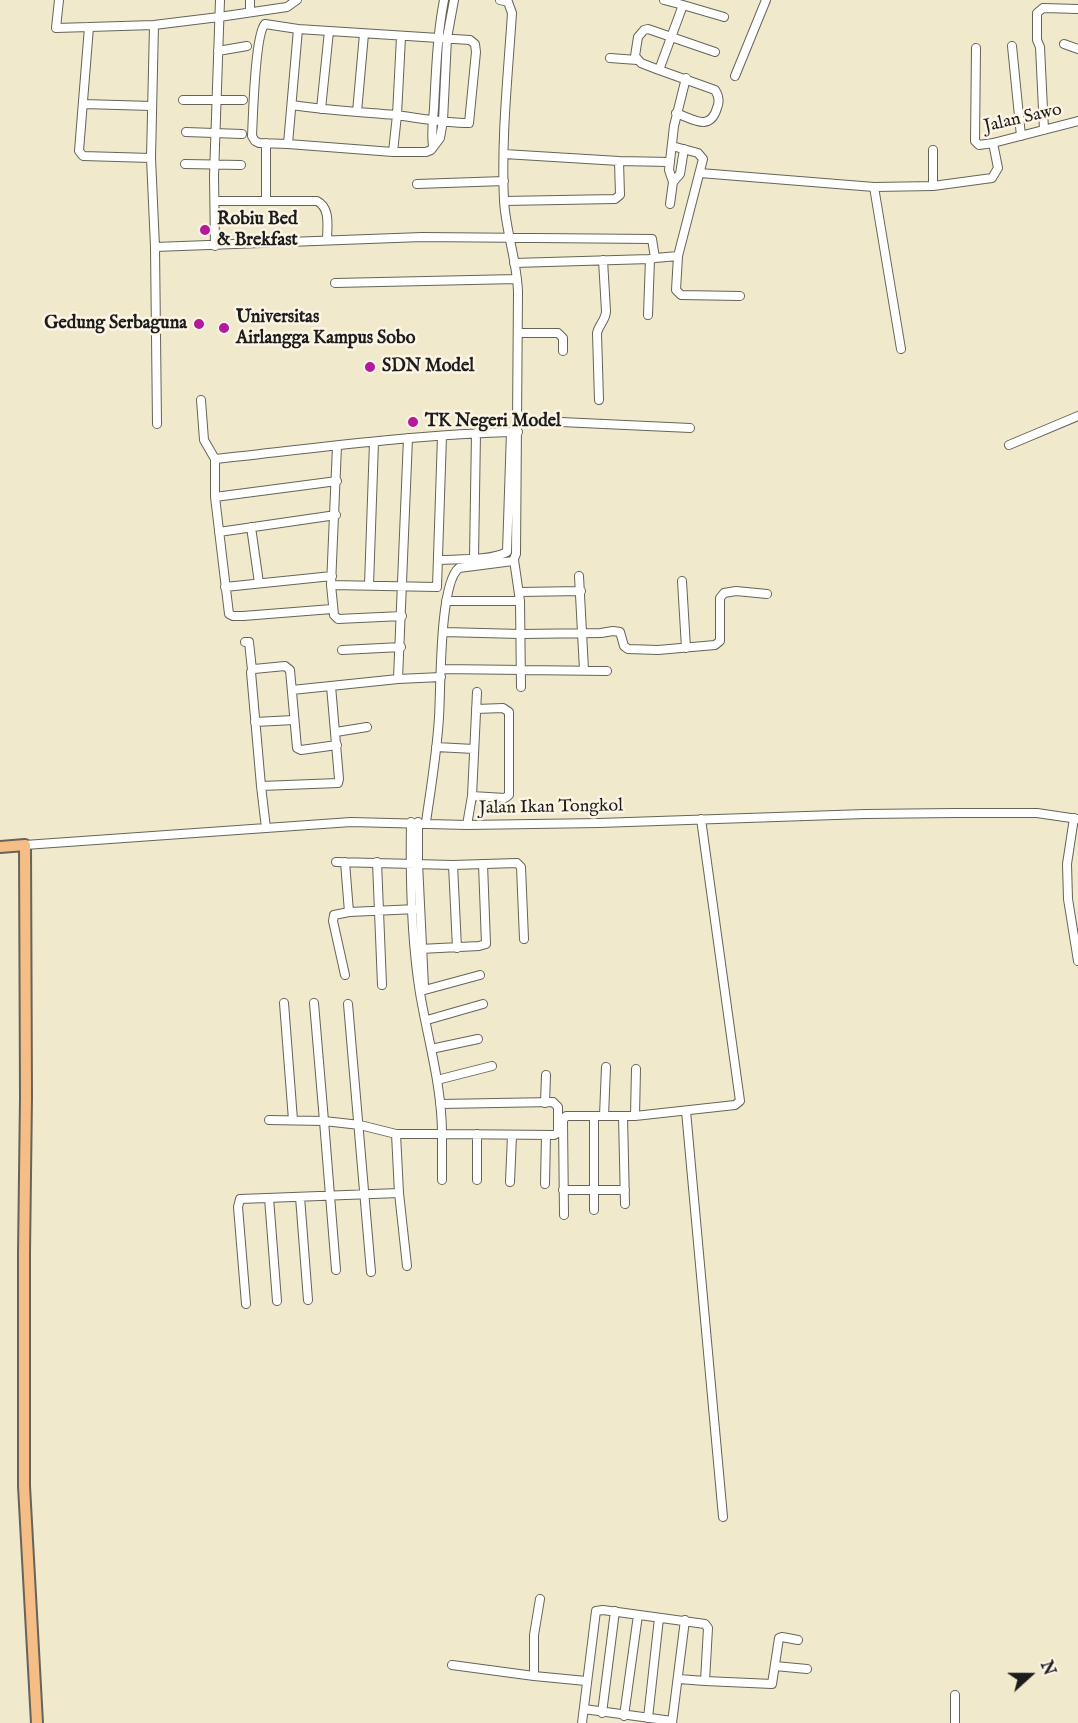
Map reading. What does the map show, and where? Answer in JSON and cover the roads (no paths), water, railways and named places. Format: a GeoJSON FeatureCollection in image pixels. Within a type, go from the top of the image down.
{"type":"FeatureCollection","features":[{"type":"Feature","properties":{"kind":"main road"},"geometry":{"type":"LineString","coordinates":[[0,847],[26,845],[24,1486],[37,1723]]}},
{"type":"Feature","properties":{"kind":"street"},"geometry":{"type":"LineString","coordinates":[[59,0],[56,28],[154,25],[287,7],[297,0]]}},
{"type":"Feature","properties":{"kind":"street"},"geometry":{"type":"LineString","coordinates":[[215,246],[220,0]]}},
{"type":"Feature","properties":{"kind":"street"},"geometry":{"type":"LineString","coordinates":[[250,0],[250,12]]}},
{"type":"Feature","properties":{"kind":"street"},"geometry":{"type":"LineString","coordinates":[[433,146],[431,134],[434,120],[437,39],[444,0]]}},
{"type":"Feature","properties":{"kind":"street"},"geometry":{"type":"LineString","coordinates":[[292,105],[321,109],[357,112],[443,121],[465,123],[471,121],[476,52],[470,40],[447,38],[400,37],[329,32],[268,24],[262,26],[252,136],[255,141],[393,152],[431,150],[440,138],[443,121],[447,38],[454,0]]}},
{"type":"Feature","properties":{"kind":"street"},"geometry":{"type":"LineString","coordinates":[[664,0],[723,17]]}},
{"type":"Feature","properties":{"kind":"street"},"geometry":{"type":"LineString","coordinates":[[735,76],[766,0]]}},
{"type":"Feature","properties":{"kind":"street"},"geometry":{"type":"LineString","coordinates":[[439,560],[502,555],[507,552],[514,432],[518,420],[518,333],[517,279],[508,237],[504,201],[504,154],[512,13],[505,1]]}},
{"type":"Feature","properties":{"kind":"street"},"geometry":{"type":"LineString","coordinates":[[659,70],[683,5]]}},
{"type":"Feature","properties":{"kind":"street"},"geometry":{"type":"LineString","coordinates":[[1044,130],[1040,47],[1036,32],[1037,13],[1043,8],[1078,9]]}},
{"type":"Feature","properties":{"kind":"street"},"geometry":{"type":"LineString","coordinates":[[154,25],[152,158],[156,247],[157,423]]}},
{"type":"Feature","properties":{"kind":"street"},"geometry":{"type":"LineString","coordinates":[[89,27],[79,151],[83,156],[152,158]]}},
{"type":"Feature","properties":{"kind":"street"},"geometry":{"type":"LineString","coordinates":[[288,144],[298,29]]}},
{"type":"Feature","properties":{"kind":"street"},"geometry":{"type":"LineString","coordinates":[[637,60],[635,56],[638,37],[648,29],[715,52]]}},
{"type":"Feature","properties":{"kind":"street"},"geometry":{"type":"LineString","coordinates":[[321,109],[329,32]]}},
{"type":"Feature","properties":{"kind":"street"},"geometry":{"type":"LineString","coordinates":[[357,112],[364,34]]}},
{"type":"Feature","properties":{"kind":"street"},"geometry":{"type":"LineString","coordinates":[[393,152],[397,116],[400,37]]}},
{"type":"Feature","properties":{"kind":"street"},"geometry":{"type":"LineString","coordinates":[[1064,44],[1078,49]]}},
{"type":"Feature","properties":{"kind":"street"},"geometry":{"type":"LineString","coordinates":[[218,51],[247,46]]}},
{"type":"Feature","properties":{"kind":"street"},"geometry":{"type":"LineString","coordinates":[[1012,46],[1021,136]]}},
{"type":"Feature","properties":{"kind":"street","name":"Jalan Sawo"},"geometry":{"type":"LineString","coordinates":[[976,48],[975,141],[979,145],[1078,121]]}},
{"type":"Feature","properties":{"kind":"street"},"geometry":{"type":"LineString","coordinates":[[610,58],[637,60],[715,90],[719,95],[714,118],[709,122],[703,123],[676,113]]}},
{"type":"Feature","properties":{"kind":"street"},"geometry":{"type":"LineString","coordinates":[[673,182],[670,176],[670,162],[676,113],[686,78]]}},
{"type":"Feature","properties":{"kind":"street"},"geometry":{"type":"LineString","coordinates":[[183,100],[243,100]]}},
{"type":"Feature","properties":{"kind":"street"},"geometry":{"type":"LineString","coordinates":[[83,104],[152,106]]}},
{"type":"Feature","properties":{"kind":"street"},"geometry":{"type":"LineString","coordinates":[[186,132],[242,134]]}},
{"type":"Feature","properties":{"kind":"street"},"geometry":{"type":"LineString","coordinates":[[266,143],[266,201]]}},
{"type":"Feature","properties":{"kind":"street"},"geometry":{"type":"LineString","coordinates":[[700,173],[874,187],[933,186],[992,178],[998,168],[993,143]]}},
{"type":"Feature","properties":{"kind":"street"},"geometry":{"type":"LineString","coordinates":[[672,146],[698,153],[702,157],[700,173],[678,256],[676,281],[678,294],[740,296]]}},
{"type":"Feature","properties":{"kind":"street"},"geometry":{"type":"LineString","coordinates":[[670,204],[673,182],[680,174],[684,149]]}},
{"type":"Feature","properties":{"kind":"street"},"geometry":{"type":"LineString","coordinates":[[933,150],[933,186]]}},
{"type":"Feature","properties":{"kind":"street"},"geometry":{"type":"LineString","coordinates":[[504,154],[619,162],[670,162]]}},
{"type":"Feature","properties":{"kind":"street"},"geometry":{"type":"LineString","coordinates":[[504,201],[615,200],[620,195],[619,162]]}},
{"type":"Feature","properties":{"kind":"street"},"geometry":{"type":"LineString","coordinates":[[185,164],[241,165]]}},
{"type":"Feature","properties":{"kind":"street"},"geometry":{"type":"LineString","coordinates":[[417,184],[504,181]]}},
{"type":"Feature","properties":{"kind":"street"},"geometry":{"type":"LineString","coordinates":[[874,187],[901,349]]}},
{"type":"Feature","properties":{"kind":"street"},"geometry":{"type":"LineString","coordinates":[[215,201],[317,201],[326,208],[327,240]]}},
{"type":"Feature","properties":{"kind":"street"},"geometry":{"type":"LineString","coordinates":[[156,247],[327,240],[508,237],[652,239],[653,259],[648,315]]}},
{"type":"Feature","properties":{"kind":"street"},"geometry":{"type":"LineString","coordinates":[[514,263],[653,259],[678,256]]}},
{"type":"Feature","properties":{"kind":"street"},"geometry":{"type":"LineString","coordinates":[[599,400],[597,333],[599,324],[606,316],[603,260]]}},
{"type":"Feature","properties":{"kind":"street"},"geometry":{"type":"LineString","coordinates":[[335,283],[517,279]]}},
{"type":"Feature","properties":{"kind":"street"},"geometry":{"type":"LineString","coordinates":[[518,333],[558,333],[563,338],[563,351]]}},
{"type":"Feature","properties":{"kind":"street"},"geometry":{"type":"LineString","coordinates":[[201,400],[204,440],[215,459],[219,532],[229,612],[233,616],[332,609]]}},
{"type":"Feature","properties":{"kind":"street"},"geometry":{"type":"LineString","coordinates":[[1009,445],[1078,416]]}},
{"type":"Feature","properties":{"kind":"street"},"geometry":{"type":"LineString","coordinates":[[518,420],[690,428]]}},
{"type":"Feature","properties":{"kind":"street"},"geometry":{"type":"LineString","coordinates":[[215,459],[408,438],[514,432]]}},
{"type":"Feature","properties":{"kind":"street"},"geometry":{"type":"LineString","coordinates":[[514,432],[514,560],[519,597],[521,687]]}},
{"type":"Feature","properties":{"kind":"street"},"geometry":{"type":"LineString","coordinates":[[474,558],[476,433]]}},
{"type":"Feature","properties":{"kind":"street"},"geometry":{"type":"LineString","coordinates":[[331,585],[437,587],[442,436]]}},
{"type":"Feature","properties":{"kind":"street"},"geometry":{"type":"LineString","coordinates":[[398,679],[408,438]]}},
{"type":"Feature","properties":{"kind":"street"},"geometry":{"type":"LineString","coordinates":[[369,585],[374,442]]}},
{"type":"Feature","properties":{"kind":"street"},"geometry":{"type":"LineString","coordinates":[[337,446],[336,515],[331,585],[334,615],[338,618],[402,616]]}},
{"type":"Feature","properties":{"kind":"street"},"geometry":{"type":"LineString","coordinates":[[216,497],[337,481]]}},
{"type":"Feature","properties":{"kind":"street"},"geometry":{"type":"LineString","coordinates":[[219,532],[336,515]]}},
{"type":"Feature","properties":{"kind":"street"},"geometry":{"type":"LineString","coordinates":[[251,527],[259,583]]}},
{"type":"Feature","properties":{"kind":"street"},"geometry":{"type":"LineString","coordinates":[[442,1180],[440,1104],[422,993],[419,949],[414,863],[418,822],[436,747],[446,601],[452,576],[459,568],[514,560]]}},
{"type":"Feature","properties":{"kind":"street"},"geometry":{"type":"LineString","coordinates":[[225,587],[332,576]]}},
{"type":"Feature","properties":{"kind":"street"},"geometry":{"type":"LineString","coordinates":[[579,576],[584,670]]}},
{"type":"Feature","properties":{"kind":"street"},"geometry":{"type":"LineString","coordinates":[[682,581],[686,648]]}},
{"type":"Feature","properties":{"kind":"street"},"geometry":{"type":"LineString","coordinates":[[446,601],[581,591]]}},
{"type":"Feature","properties":{"kind":"street"},"geometry":{"type":"LineString","coordinates":[[444,632],[520,634],[613,631],[620,632],[624,646],[628,649],[658,650],[715,645],[719,643],[720,598],[723,593],[736,591],[767,594]]}},
{"type":"Feature","properties":{"kind":"street"},"geometry":{"type":"LineString","coordinates":[[245,642],[249,642],[266,828]]}},
{"type":"Feature","properties":{"kind":"street"},"geometry":{"type":"LineString","coordinates":[[342,650],[400,647]]}},
{"type":"Feature","properties":{"kind":"street"},"geometry":{"type":"LineString","coordinates":[[252,670],[288,667],[291,670],[296,746],[299,750],[337,746]]}},
{"type":"Feature","properties":{"kind":"street"},"geometry":{"type":"LineString","coordinates":[[292,690],[441,673],[521,669],[607,671]]}},
{"type":"Feature","properties":{"kind":"street"},"geometry":{"type":"LineString","coordinates":[[261,786],[338,783],[331,686]]}},
{"type":"Feature","properties":{"kind":"street"},"geometry":{"type":"LineString","coordinates":[[468,825],[472,796],[477,692]]}},
{"type":"Feature","properties":{"kind":"street"},"geometry":{"type":"LineString","coordinates":[[472,796],[505,798],[509,795],[509,712],[503,708],[476,709]]}},
{"type":"Feature","properties":{"kind":"street"},"geometry":{"type":"LineString","coordinates":[[255,722],[294,720]]}},
{"type":"Feature","properties":{"kind":"street"},"geometry":{"type":"LineString","coordinates":[[336,732],[367,727]]}},
{"type":"Feature","properties":{"kind":"street"},"geometry":{"type":"LineString","coordinates":[[436,747],[474,748]]}},
{"type":"Feature","properties":{"kind":"street","name":"Jalan Ikan Tongkol"},"geometry":{"type":"LineString","coordinates":[[26,845],[351,822],[468,825],[954,813],[1037,813],[1076,819]]}},
{"type":"Feature","properties":{"kind":"street"},"geometry":{"type":"LineString","coordinates":[[564,1215],[564,1118],[572,1115],[635,1116],[735,1105],[740,1101],[701,819]]}},
{"type":"Feature","properties":{"kind":"street"},"geometry":{"type":"LineString","coordinates":[[1076,819],[1067,864],[1068,899],[1078,961]]}},
{"type":"Feature","properties":{"kind":"street"},"geometry":{"type":"LineString","coordinates":[[349,912],[341,862],[453,865],[517,863],[520,864],[524,939]]}},
{"type":"Feature","properties":{"kind":"street"},"geometry":{"type":"LineString","coordinates":[[377,862],[382,985]]}},
{"type":"Feature","properties":{"kind":"street"},"geometry":{"type":"LineString","coordinates":[[419,949],[479,946],[487,942],[483,864]]}},
{"type":"Feature","properties":{"kind":"street"},"geometry":{"type":"LineString","coordinates":[[453,865],[457,948]]}},
{"type":"Feature","properties":{"kind":"street"},"geometry":{"type":"LineString","coordinates":[[1068,899],[1078,898]]}},
{"type":"Feature","properties":{"kind":"street"},"geometry":{"type":"LineString","coordinates":[[345,975],[333,918],[336,914],[417,909]]}},
{"type":"Feature","properties":{"kind":"street"},"geometry":{"type":"LineString","coordinates":[[422,993],[480,975]]}},
{"type":"Feature","properties":{"kind":"street"},"geometry":{"type":"LineString","coordinates":[[284,1003],[292,1120]]}},
{"type":"Feature","properties":{"kind":"street"},"geometry":{"type":"LineString","coordinates":[[314,1003],[336,1270]]}},
{"type":"Feature","properties":{"kind":"street"},"geometry":{"type":"LineString","coordinates":[[348,1004],[371,1272]]}},
{"type":"Feature","properties":{"kind":"street"},"geometry":{"type":"LineString","coordinates":[[427,1020],[483,1004]]}},
{"type":"Feature","properties":{"kind":"street"},"geometry":{"type":"LineString","coordinates":[[431,1049],[478,1039]]}},
{"type":"Feature","properties":{"kind":"street"},"geometry":{"type":"LineString","coordinates":[[436,1080],[492,1066]]}},
{"type":"Feature","properties":{"kind":"street"},"geometry":{"type":"LineString","coordinates":[[604,1116],[606,1067]]}},
{"type":"Feature","properties":{"kind":"street"},"geometry":{"type":"LineString","coordinates":[[635,1116],[636,1069]]}},
{"type":"Feature","properties":{"kind":"street"},"geometry":{"type":"LineString","coordinates":[[545,1103],[546,1075]]}},
{"type":"Feature","properties":{"kind":"street"},"geometry":{"type":"LineString","coordinates":[[269,1120],[324,1121],[360,1125],[396,1134],[558,1133],[559,1116],[556,1104],[440,1104]]}},
{"type":"Feature","properties":{"kind":"street"},"geometry":{"type":"LineString","coordinates":[[686,1111],[723,1517]]}},
{"type":"Feature","properties":{"kind":"street"},"geometry":{"type":"LineString","coordinates":[[594,1116],[594,1210]]}},
{"type":"Feature","properties":{"kind":"street"},"geometry":{"type":"LineString","coordinates":[[623,1116],[625,1204]]}},
{"type":"Feature","properties":{"kind":"street"},"geometry":{"type":"LineString","coordinates":[[396,1134],[399,1193],[407,1266]]}},
{"type":"Feature","properties":{"kind":"street"},"geometry":{"type":"LineString","coordinates":[[477,1134],[477,1180]]}},
{"type":"Feature","properties":{"kind":"street"},"geometry":{"type":"LineString","coordinates":[[545,1184],[546,1134]]}},
{"type":"Feature","properties":{"kind":"street"},"geometry":{"type":"LineString","coordinates":[[510,1182],[512,1135]]}},
{"type":"Feature","properties":{"kind":"street"},"geometry":{"type":"LineString","coordinates":[[563,1190],[625,1190]]}},
{"type":"Feature","properties":{"kind":"street"},"geometry":{"type":"LineString","coordinates":[[246,1305],[238,1203],[240,1199],[399,1193]]}},
{"type":"Feature","properties":{"kind":"street"},"geometry":{"type":"LineString","coordinates":[[300,1197],[308,1300]]}},
{"type":"Feature","properties":{"kind":"street"},"geometry":{"type":"LineString","coordinates":[[269,1198],[277,1301]]}},
{"type":"Feature","properties":{"kind":"street"},"geometry":{"type":"LineString","coordinates":[[534,1676],[534,1635],[540,1599]]}},
{"type":"Feature","properties":{"kind":"street"},"geometry":{"type":"LineString","coordinates":[[582,1723],[596,1611],[615,1611],[707,1625],[705,1681]]}},
{"type":"Feature","properties":{"kind":"street"},"geometry":{"type":"LineString","coordinates":[[602,1713],[615,1611]]}},
{"type":"Feature","properties":{"kind":"street"},"geometry":{"type":"LineString","coordinates":[[624,1716],[639,1615]]}},
{"type":"Feature","properties":{"kind":"street"},"geometry":{"type":"LineString","coordinates":[[648,1718],[659,1618]]}},
{"type":"Feature","properties":{"kind":"street"},"geometry":{"type":"LineString","coordinates":[[584,1709],[672,1722],[685,1620]]}},
{"type":"Feature","properties":{"kind":"street"},"geometry":{"type":"LineString","coordinates":[[679,1679],[772,1684],[779,1638],[798,1640]]}},
{"type":"Feature","properties":{"kind":"street"},"geometry":{"type":"LineString","coordinates":[[452,1665],[586,1681]]}},
{"type":"Feature","properties":{"kind":"street"},"geometry":{"type":"LineString","coordinates":[[775,1666],[807,1669]]}},
{"type":"Feature","properties":{"kind":"street"},"geometry":{"type":"LineString","coordinates":[[954,1723],[955,1695]]}},
{"type":"Feature","properties":{"kind":"place","name":"Robiu Bed & Brekfast"},"geometry":{"type":"Point","coordinates":[205,230]}},
{"type":"Feature","properties":{"kind":"place","name":"Gedung Serbaguna"},"geometry":{"type":"Point","coordinates":[199,324]}},
{"type":"Feature","properties":{"kind":"place","name":"Universitas Airlangga Kampus Sobo"},"geometry":{"type":"Point","coordinates":[224,328]}},
{"type":"Feature","properties":{"kind":"place","name":"SDN Model"},"geometry":{"type":"Point","coordinates":[370,367]}},
{"type":"Feature","properties":{"kind":"place","name":"TK Negeri Model"},"geometry":{"type":"Point","coordinates":[413,422]}}]}
